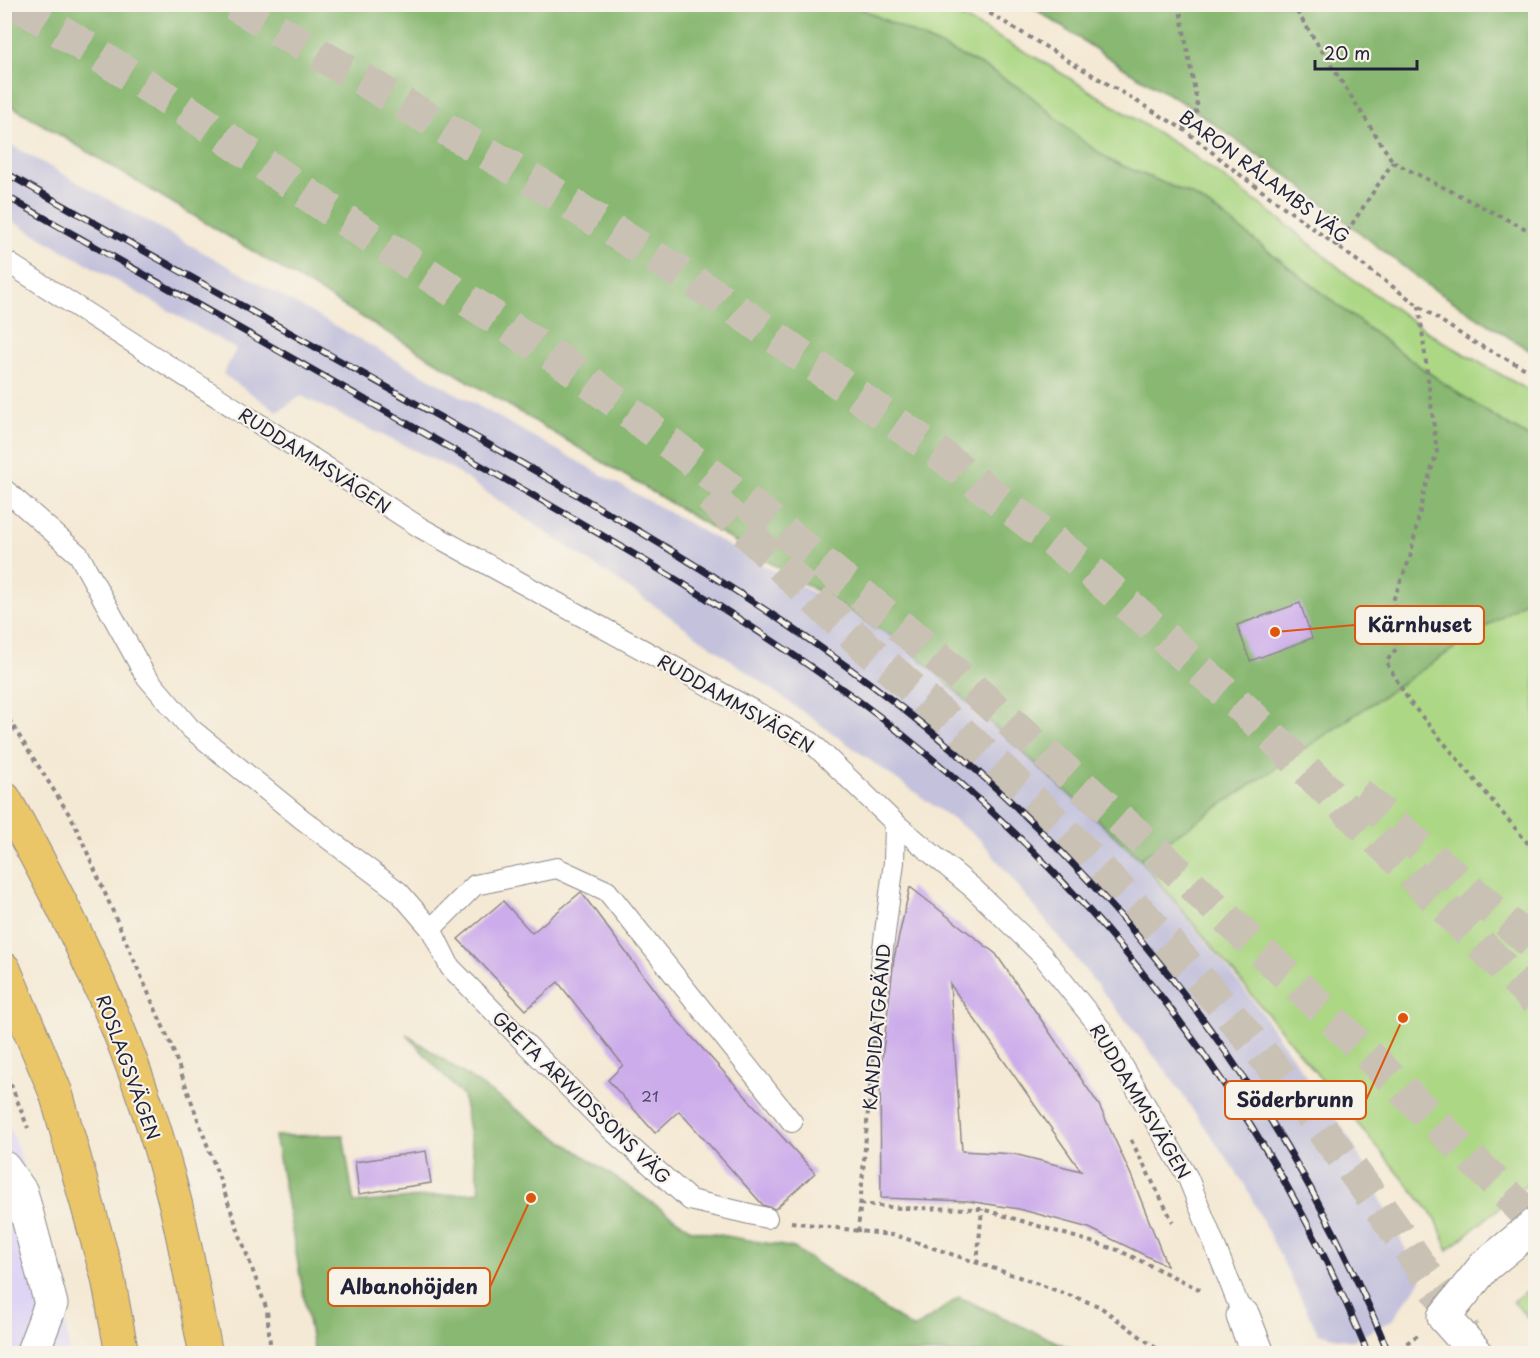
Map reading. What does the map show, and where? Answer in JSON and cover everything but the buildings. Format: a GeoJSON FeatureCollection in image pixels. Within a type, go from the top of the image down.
{"type":"FeatureCollection","features":[{"type":"Feature","properties":{"kind":"main road","name":"ROSLAGSVÄGEN"},"geometry":{"type":"LineString","coordinates":[[4,798],[60,897],[114,1016],[142,1094],[174,1198],[206,1353]]}},
{"type":"Feature","properties":{"kind":"main road"},"geometry":{"type":"LineString","coordinates":[[4,969],[56,1093],[108,1278],[122,1353]]}},
{"type":"Feature","properties":{"kind":"street"},"geometry":{"type":"LineString","coordinates":[[4,1168],[21,1192],[51,1304],[32,1353]]}},
{"type":"Feature","properties":{"kind":"street"},"geometry":{"type":"LineString","coordinates":[[1478,1353],[1444,1317],[1484,1267],[1536,1224]]}},
{"type":"Feature","properties":{"kind":"street","name":"RUDDAMMSVÄGEN"},"geometry":{"type":"LineString","coordinates":[[1243,1316],[1258,1353]]}},
{"type":"Feature","properties":{"kind":"lane","name":"RUDDAMMSVÄGEN"},"geometry":{"type":"LineString","coordinates":[[4,260],[421,528],[811,742],[895,823],[974,889],[1042,955],[1102,1030],[1188,1178],[1243,1316]]}},
{"type":"Feature","properties":{"kind":"lane","name":"GRETA ARWIDSSONS VÄG"},"geometry":{"type":"LineString","coordinates":[[4,489],[79,555],[146,675],[190,728],[302,819],[399,892],[431,929],[450,967],[606,1125],[690,1200],[767,1218]]}},
{"type":"Feature","properties":{"kind":"lane","name":"KANDIDATGRÄND"},"geometry":{"type":"LineString","coordinates":[[881,964],[894,862],[895,823]]}},
{"type":"Feature","properties":{"kind":"lane"},"geometry":{"type":"LineString","coordinates":[[431,929],[476,885],[557,868],[607,891],[792,1122]]}},
{"type":"Feature","properties":{"kind":"path","name":"BARON RÅLAMBS VÄG"},"geometry":{"type":"LineString","coordinates":[[974,4],[1183,129],[1243,177],[1419,306],[1471,341],[1536,374]]}},
{"type":"Feature","properties":{"kind":"path"},"geometry":{"type":"LineString","coordinates":[[1179,4],[1198,109],[1183,129]]}},
{"type":"Feature","properties":{"kind":"path"},"geometry":{"type":"LineString","coordinates":[[1292,4],[1393,162],[1536,234]]}},
{"type":"Feature","properties":{"kind":"path"},"geometry":{"type":"LineString","coordinates":[[1337,247],[1393,162]]}},
{"type":"Feature","properties":{"kind":"path"},"geometry":{"type":"LineString","coordinates":[[1419,306],[1437,452],[1424,492],[1410,558],[1394,598],[1396,649],[1386,662],[1409,701],[1536,853]]}},
{"type":"Feature","properties":{"kind":"path","name":"KANDIDATGRÄND"},"geometry":{"type":"LineString","coordinates":[[858,1232],[881,964]]}},
{"type":"Feature","properties":{"kind":"path"},"geometry":{"type":"LineString","coordinates":[[1126,1130],[1178,1233]]}},
{"type":"Feature","properties":{"kind":"path"},"geometry":{"type":"LineString","coordinates":[[860,1204],[900,1208],[982,1209],[1118,1250],[1201,1290]]}},
{"type":"Feature","properties":{"kind":"path"},"geometry":{"type":"LineString","coordinates":[[977,1264],[982,1209]]}},
{"type":"Feature","properties":{"kind":"path"},"geometry":{"type":"LineString","coordinates":[[767,1218],[898,1236],[1099,1306],[1164,1353]]}},
{"type":"Feature","properties":{"kind":"path"},"geometry":{"type":"LineString","coordinates":[[1197,1281],[1204,1299]]}},
{"type":"Feature","properties":{"kind":"shaded area"},"geometry":{"type":"Polygon","coordinates":[[[4,141],[903,643],[1140,859],[1254,1002],[1351,1140],[1421,1280],[1392,1320],[1352,1341],[1318,1333],[1245,1185],[1166,1071],[980,839],[655,606],[449,467],[301,396],[278,412],[223,374],[236,349],[5,217],[4,141]]]}},
{"type":"Feature","properties":{"kind":"shaded area"},"geometry":{"type":"Polygon","coordinates":[[[4,1116],[15,1141],[60,1286],[70,1353],[5,1353],[4,1116]]]}},
{"type":"Feature","properties":{"kind":"green space"},"geometry":{"type":"Polygon","coordinates":[[[4,5],[853,5],[983,66],[1025,91],[1084,142],[1111,161],[1192,195],[1221,214],[1413,362],[1535,441],[1535,594],[1140,859],[903,643],[5,102],[4,5]]]}},
{"type":"Feature","properties":{"kind":"green space"},"geometry":{"type":"Polygon","coordinates":[[[853,5],[939,5],[1040,60],[1187,151],[1277,217],[1349,276],[1438,339],[1535,394],[1535,441],[1413,362],[1221,214],[1192,195],[1111,161],[1084,142],[1025,91],[983,66],[853,5]]]}},
{"type":"Feature","properties":{"kind":"green space"},"geometry":{"type":"Polygon","coordinates":[[[1029,5],[1535,5],[1535,354],[1427,285],[1290,178],[1187,105],[1127,70],[1029,5]]]}},
{"type":"Feature","properties":{"kind":"green space"},"geometry":{"type":"Polygon","coordinates":[[[1535,594],[1535,1178],[1448,1250],[1436,1219],[1140,859],[1535,594]]]}},
{"type":"Feature","properties":{"kind":"green space"},"geometry":{"type":"Polygon","coordinates":[[[406,1034],[692,1230],[794,1248],[914,1329],[959,1297],[1080,1353],[314,1353],[275,1136],[343,1135],[354,1203],[480,1192],[463,1096],[406,1034]]]}},
{"type":"Feature","properties":{"kind":"green space"},"geometry":{"type":"Polygon","coordinates":[[[1535,1283],[1535,1325],[1513,1302],[1535,1283]]]}},
{"type":"Feature","properties":{"kind":"tunnel"},"geometry":{"type":"LineString","coordinates":[[18,4],[196,117],[349,223],[566,364],[764,515],[936,656],[1163,858],[1314,1001],[1536,1223]]}},
{"type":"Feature","properties":{"kind":"tunnel"},"geometry":{"type":"LineString","coordinates":[[234,4],[541,185],[724,301],[940,454],[1086,567],[1245,710],[1390,852],[1536,1001]]}},
{"type":"Feature","properties":{"kind":"tunnel"},"geometry":{"type":"LineString","coordinates":[[710,497],[835,618],[1022,789],[1160,934],[1215,997],[1320,1127],[1419,1263],[1465,1333]]}},
{"type":"Feature","properties":{"kind":"tunnel"},"geometry":{"type":"LineString","coordinates":[[1358,793],[1536,947]]}},
{"type":"Feature","properties":{"kind":"railway"},"geometry":{"type":"LineString","coordinates":[[4,172],[539,473],[676,554],[744,596],[810,641],[875,687],[937,737],[997,789],[1059,850],[1118,914],[1173,980],[1224,1050],[1272,1122],[1315,1197],[1354,1274],[1389,1354]]}},
{"type":"Feature","properties":{"kind":"railway"},"geometry":{"type":"LineString","coordinates":[[4,195],[549,504],[703,596],[803,661],[935,761],[1014,832],[1087,909],[1155,989],[1218,1075],[1274,1164],[1324,1257],[1368,1354]]}},
{"type":"Feature","properties":{"kind":"place","name":"Kärnhuset"},"geometry":{"type":"Point","coordinates":[1275,632]}},
{"type":"Feature","properties":{"kind":"place","name":"Söderbrunn"},"geometry":{"type":"Point","coordinates":[1403,1018]}},
{"type":"Feature","properties":{"kind":"place","name":"Albanohöjden"},"geometry":{"type":"Point","coordinates":[531,1198]}}]}
